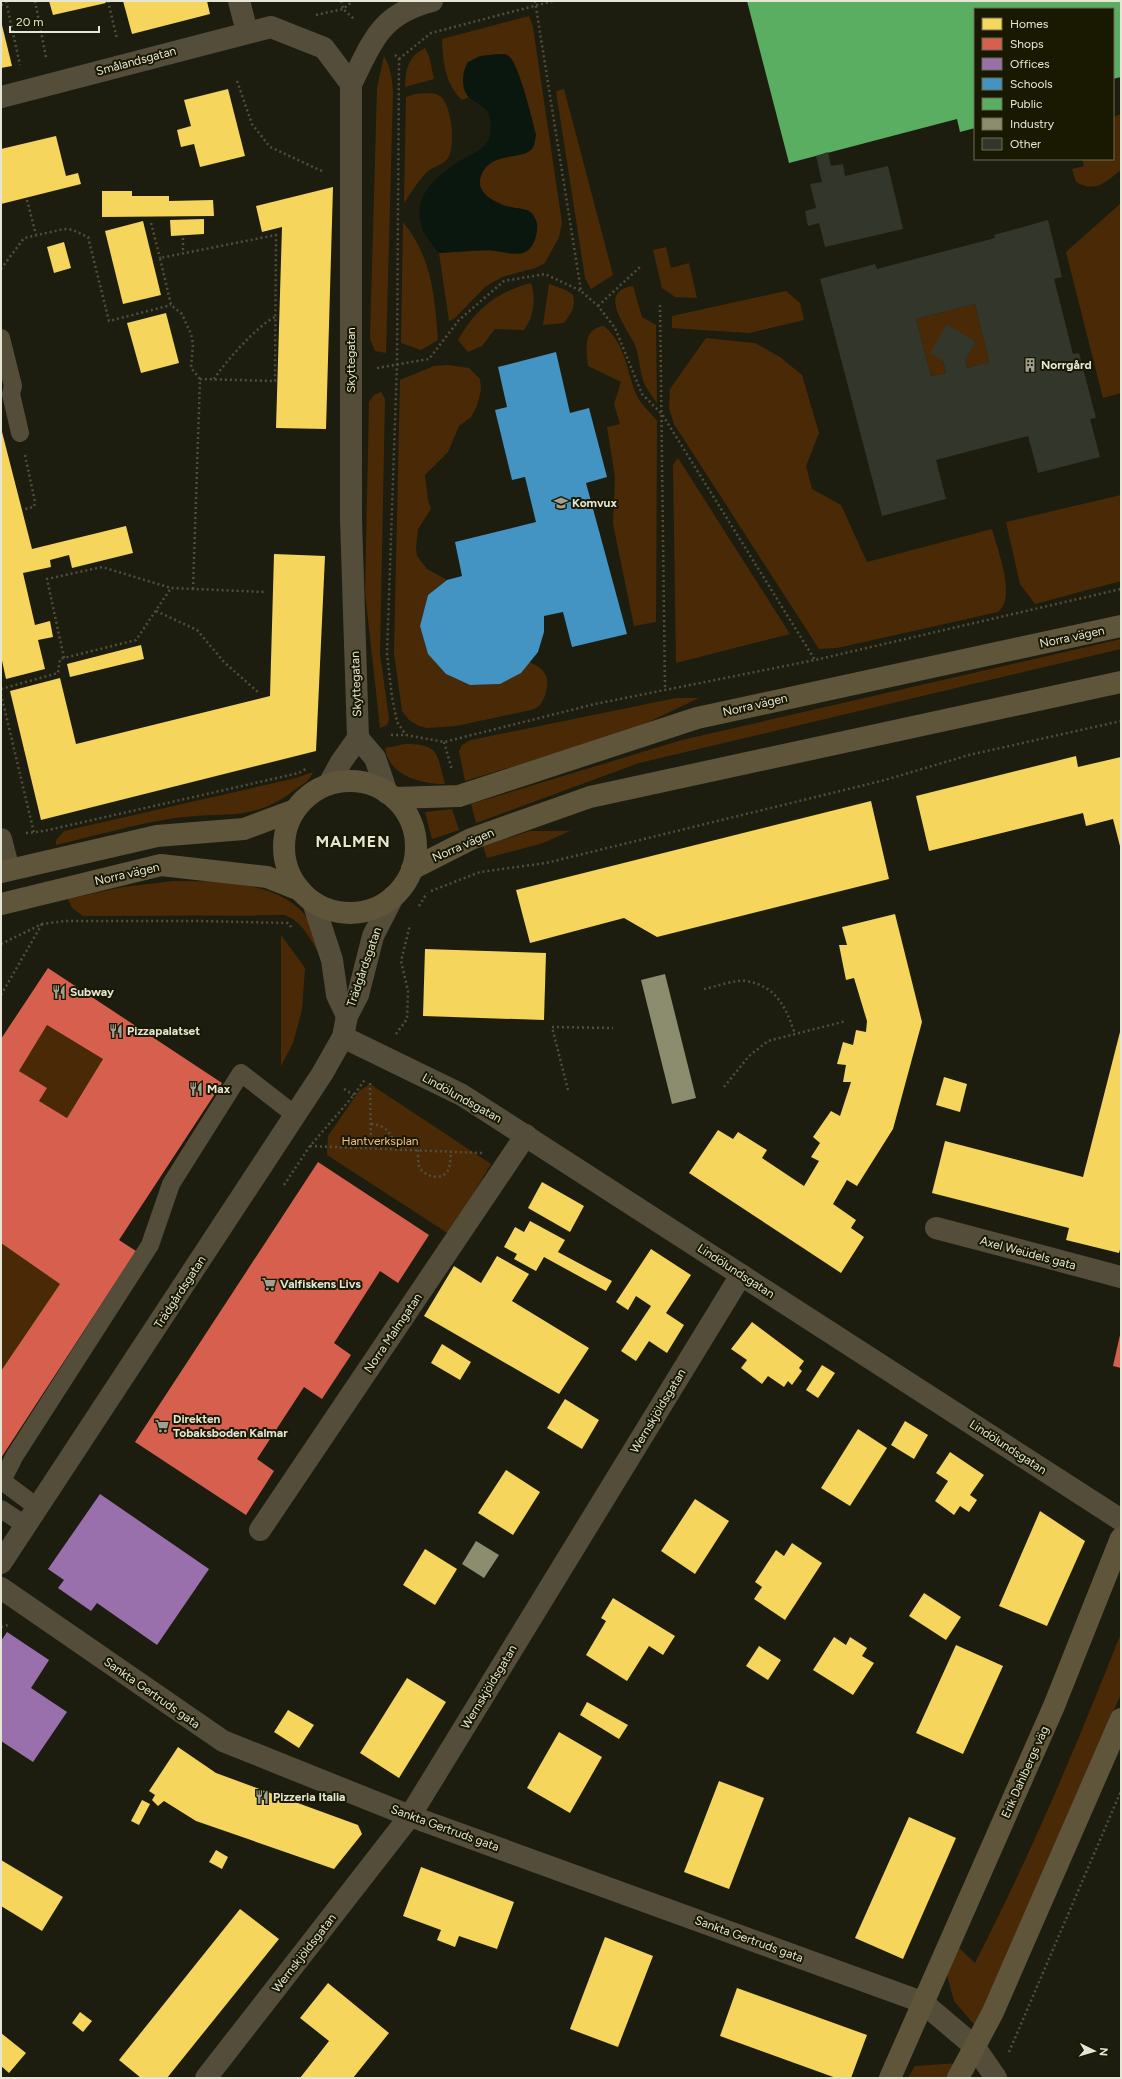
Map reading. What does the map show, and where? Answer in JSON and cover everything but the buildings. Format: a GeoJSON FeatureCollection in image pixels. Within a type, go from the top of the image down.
{"type":"FeatureCollection","features":[{"type":"Feature","properties":{"kind":"street"},"geometry":{"type":"LineString","coordinates":[[239,1],[247,32]]}},
{"type":"Feature","properties":{"kind":"street"},"geometry":{"type":"LineString","coordinates":[[352,84],[374,36],[395,16],[432,1]]}},
{"type":"Feature","properties":{"kind":"street","name":"Smålandsgatan"},"geometry":{"type":"LineString","coordinates":[[1,97],[271,27],[324,48],[352,84]]}},
{"type":"Feature","properties":{"kind":"street","name":"Skyttegatan"},"geometry":{"type":"LineString","coordinates":[[352,84],[351,519],[358,738]]}},
{"type":"Feature","properties":{"kind":"street","name":"Norra vägen"},"geometry":{"type":"LineString","coordinates":[[391,795],[459,796],[697,718],[1121,626]]}},
{"type":"Feature","properties":{"kind":"street","name":"Norra vägen"},"geometry":{"type":"LineString","coordinates":[[412,869],[471,839],[590,797],[1121,682]]}},
{"type":"Feature","properties":{"kind":"street"},"geometry":{"type":"LineString","coordinates":[[330,784],[341,762],[358,738],[375,758],[391,795]]}},
{"type":"Feature","properties":{"kind":"street","name":"Norra vägen"},"geometry":{"type":"LineString","coordinates":[[1,904],[161,865],[267,877],[306,896],[328,910],[345,913],[362,912],[379,907],[393,897],[404,884],[412,869],[416,852],[415,835],[409,819],[391,795],[372,785],[355,781],[330,784],[307,797],[295,810],[288,825],[284,842],[285,854],[291,876],[306,896]]}},
{"type":"Feature","properties":{"kind":"street","name":"Norra vägen"},"geometry":{"type":"LineString","coordinates":[[5,871],[157,836],[244,829],[295,810]]}},
{"type":"Feature","properties":{"kind":"street"},"geometry":{"type":"LineString","coordinates":[[5,871],[10,836]]}},
{"type":"Feature","properties":{"kind":"street","name":"Trädgårdsgatan"},"geometry":{"type":"LineString","coordinates":[[306,896],[332,960],[337,995],[347,1016]]}},
{"type":"Feature","properties":{"kind":"street","name":"Trädgårdsgatan"},"geometry":{"type":"LineString","coordinates":[[1,1563],[322,1074],[343,1037],[347,1016],[358,994],[373,936],[393,897]]}},
{"type":"Feature","properties":{"kind":"street","name":"Lindölundsgatan"},"geometry":{"type":"LineString","coordinates":[[343,1037],[462,1095],[1121,1520]]}},
{"type":"Feature","properties":{"kind":"street","name":"Norra Malmgatan"},"geometry":{"type":"LineString","coordinates":[[260,1530],[526,1135]]}},
{"type":"Feature","properties":{"kind":"street","name":"Axel Weüdels gata"},"geometry":{"type":"LineString","coordinates":[[936,1228],[1121,1277]]}},
{"type":"Feature","properties":{"kind":"street","name":"Wernskjöldsgatan"},"geometry":{"type":"LineString","coordinates":[[206,2078],[410,1816],[741,1275]]}},
{"type":"Feature","properties":{"kind":"street","name":"Erik Dahlbergs väg"},"geometry":{"type":"LineString","coordinates":[[890,2078],[922,2002],[1054,1706],[1121,1538]]}},
{"type":"Feature","properties":{"kind":"street","name":"Sankta Gertruds gata"},"geometry":{"type":"LineString","coordinates":[[1,1588],[223,1741],[410,1816],[922,2002]]}},
{"type":"Feature","properties":{"kind":"street"},"geometry":{"type":"LineString","coordinates":[[958,2078],[993,2012],[1121,1719]]}},
{"type":"Feature","properties":{"kind":"street"},"geometry":{"type":"LineString","coordinates":[[922,2002],[974,2046],[996,2078]]}},
{"type":"Feature","properties":{"kind":"lane"},"geometry":{"type":"LineString","coordinates":[[1,338],[13,386],[11,394],[20,433]]}},
{"type":"Feature","properties":{"kind":"lane"},"geometry":{"type":"LineString","coordinates":[[37,1507],[2,1481],[14,1457],[150,1245],[171,1184],[241,1073],[295,1115]]}},
{"type":"Feature","properties":{"kind":"lane"},"geometry":{"type":"LineString","coordinates":[[1,1509],[25,1525]]}},
{"type":"Feature","properties":{"kind":"path"},"geometry":{"type":"LineString","coordinates":[[35,1],[51,83]]}},
{"type":"Feature","properties":{"kind":"path"},"geometry":{"type":"LineString","coordinates":[[108,1],[124,64]]}},
{"type":"Feature","properties":{"kind":"path"},"geometry":{"type":"LineString","coordinates":[[341,1],[343,8],[399,59],[397,364],[387,654],[392,697],[397,722],[406,735]]}},
{"type":"Feature","properties":{"kind":"path"},"geometry":{"type":"LineString","coordinates":[[343,8],[353,1]]}},
{"type":"Feature","properties":{"kind":"path"},"geometry":{"type":"LineString","coordinates":[[535,1],[581,291]]}},
{"type":"Feature","properties":{"kind":"path"},"geometry":{"type":"LineString","coordinates":[[399,59],[431,33],[553,1]]}},
{"type":"Feature","properties":{"kind":"path"},"geometry":{"type":"LineString","coordinates":[[1,5],[6,2],[26,90]]}},
{"type":"Feature","properties":{"kind":"path"},"geometry":{"type":"LineString","coordinates":[[237,81],[252,124],[270,147],[352,186]]}},
{"type":"Feature","properties":{"kind":"path"},"geometry":{"type":"LineString","coordinates":[[28,200],[36,235]]}},
{"type":"Feature","properties":{"kind":"path"},"geometry":{"type":"LineString","coordinates":[[151,223],[171,305],[178,310],[188,324],[193,344],[191,368],[200,379],[193,589]]}},
{"type":"Feature","properties":{"kind":"path"},"geometry":{"type":"LineString","coordinates":[[1,269],[24,238],[64,229],[73,230],[88,237],[109,321],[171,305]]}},
{"type":"Feature","properties":{"kind":"path"},"geometry":{"type":"LineString","coordinates":[[160,258],[276,235],[274,380],[200,379]]}},
{"type":"Feature","properties":{"kind":"path"},"geometry":{"type":"LineString","coordinates":[[183,238],[184,253]]}},
{"type":"Feature","properties":{"kind":"path"},"geometry":{"type":"LineString","coordinates":[[598,306],[641,266]]}},
{"type":"Feature","properties":{"kind":"path"},"geometry":{"type":"LineString","coordinates":[[351,372],[429,359],[459,320],[504,281],[545,274],[581,291],[598,306],[615,328],[642,394],[662,414],[815,660]]}},
{"type":"Feature","properties":{"kind":"path"},"geometry":{"type":"LineString","coordinates":[[660,305],[666,690]]}},
{"type":"Feature","properties":{"kind":"path"},"geometry":{"type":"LineString","coordinates":[[214,379],[224,365],[264,322],[275,318]]}},
{"type":"Feature","properties":{"kind":"path"},"geometry":{"type":"LineString","coordinates":[[20,433],[35,502],[34,507],[25,509]]}},
{"type":"Feature","properties":{"kind":"path"},"geometry":{"type":"LineString","coordinates":[[64,658],[47,579],[102,567],[171,588],[265,592]]}},
{"type":"Feature","properties":{"kind":"path"},"geometry":{"type":"LineString","coordinates":[[1,689],[58,673],[60,659],[136,640],[171,588]]}},
{"type":"Feature","properties":{"kind":"path"},"geometry":{"type":"LineString","coordinates":[[388,736],[406,735],[444,742],[595,704],[815,660],[1121,588]]}},
{"type":"Feature","properties":{"kind":"path"},"geometry":{"type":"LineString","coordinates":[[156,611],[197,630],[224,662],[259,694]]}},
{"type":"Feature","properties":{"kind":"path"},"geometry":{"type":"LineString","coordinates":[[1,694],[34,833]]}},
{"type":"Feature","properties":{"kind":"path"},"geometry":{"type":"LineString","coordinates":[[416,912],[426,893],[480,872],[546,863],[885,780],[969,755],[1121,720]]}},
{"type":"Feature","properties":{"kind":"path"},"geometry":{"type":"LineString","coordinates":[[10,836],[34,833],[299,773],[312,764]]}},
{"type":"Feature","properties":{"kind":"path"},"geometry":{"type":"LineString","coordinates":[[1,944],[42,924],[65,921],[288,923],[296,931]]}},
{"type":"Feature","properties":{"kind":"path"},"geometry":{"type":"LineString","coordinates":[[1,995],[42,924]]}},
{"type":"Feature","properties":{"kind":"path"},"geometry":{"type":"LineString","coordinates":[[401,961],[410,924]]}},
{"type":"Feature","properties":{"kind":"path"},"geometry":{"type":"LineString","coordinates":[[704,989],[745,981],[764,987],[782,1002],[795,1034]]}},
{"type":"Feature","properties":{"kind":"path"},"geometry":{"type":"LineString","coordinates":[[724,1087],[748,1056],[768,1041],[846,1021]]}},
{"type":"Feature","properties":{"kind":"path"},"geometry":{"type":"LineString","coordinates":[[568,1090],[552,1027],[613,1028]]}},
{"type":"Feature","properties":{"kind":"path"},"geometry":{"type":"LineString","coordinates":[[370,1083],[370,1148]]}},
{"type":"Feature","properties":{"kind":"path"},"geometry":{"type":"LineString","coordinates":[[371,1124],[383,1126],[392,1135],[397,1149]]}},
{"type":"Feature","properties":{"kind":"path"},"geometry":{"type":"LineString","coordinates":[[310,1146],[489,1153]]}},
{"type":"Feature","properties":{"kind":"path"},"geometry":{"type":"LineString","coordinates":[[418,1150],[419,1165],[422,1171],[439,1177],[446,1174],[450,1165],[450,1152]]}},
{"type":"Feature","properties":{"kind":"path"},"geometry":{"type":"LineString","coordinates":[[1,1627],[7,1626]]}},
{"type":"Feature","properties":{"kind":"path"},"geometry":{"type":"LineString","coordinates":[[1007,2056],[1121,1791]]}},
{"type":"Feature","properties":{"kind":"green space"},"geometry":{"type":"Polygon","coordinates":[[[529,16],[533,27],[562,223],[559,237],[545,263],[535,268],[502,277],[485,287],[455,318],[449,321],[439,253],[491,250],[512,254],[520,209],[497,202],[489,197],[483,192],[480,186],[479,178],[483,170],[497,159],[526,153],[536,135],[520,79],[510,59],[505,54],[464,87],[469,97],[462,100],[456,94],[448,79],[444,64],[442,39],[529,16]]]}},
{"type":"Feature","properties":{"kind":"green space"},"geometry":{"type":"Polygon","coordinates":[[[425,48],[429,56],[434,79],[405,87],[407,70],[411,60],[425,48]]]}},
{"type":"Feature","properties":{"kind":"green space"},"geometry":{"type":"Polygon","coordinates":[[[384,56],[390,69],[393,92],[386,353],[375,351],[370,339],[377,88],[384,56]]]}},
{"type":"Feature","properties":{"kind":"green space"},"geometry":{"type":"Polygon","coordinates":[[[564,89],[613,275],[591,289],[585,278],[556,91],[564,89]]]}},
{"type":"Feature","properties":{"kind":"green space"},"geometry":{"type":"Polygon","coordinates":[[[416,94],[433,94],[438,95],[443,99],[447,106],[451,124],[452,144],[446,161],[426,173],[404,203],[406,97],[416,94]]]}},
{"type":"Feature","properties":{"kind":"green space"},"geometry":{"type":"Polygon","coordinates":[[[1121,114],[1121,170],[1100,185],[1089,187],[1076,182],[1072,169],[1084,166],[1082,160],[1114,160],[1114,117],[1121,114]]]}},
{"type":"Feature","properties":{"kind":"green space"},"geometry":{"type":"Polygon","coordinates":[[[1121,203],[1121,393],[1103,398],[1066,252],[1121,203]]]}},
{"type":"Feature","properties":{"kind":"green space"},"geometry":{"type":"Polygon","coordinates":[[[403,222],[421,250],[433,292],[438,340],[421,350],[401,343],[403,222]]]}},
{"type":"Feature","properties":{"kind":"green space"},"geometry":{"type":"Polygon","coordinates":[[[666,247],[671,268],[689,263],[697,298],[675,297],[662,288],[653,250],[666,247]]]}},
{"type":"Feature","properties":{"kind":"green space"},"geometry":{"type":"Polygon","coordinates":[[[531,283],[534,301],[530,319],[524,330],[495,329],[482,346],[468,352],[458,340],[472,319],[488,303],[497,297],[518,287],[531,283]]]}},
{"type":"Feature","properties":{"kind":"green space"},"geometry":{"type":"Polygon","coordinates":[[[549,284],[566,290],[573,295],[574,303],[571,313],[564,323],[543,325],[549,284]]]}},
{"type":"Feature","properties":{"kind":"green space"},"geometry":{"type":"Polygon","coordinates":[[[633,286],[642,317],[656,325],[657,403],[645,385],[636,348],[621,319],[615,302],[617,295],[622,289],[633,286]]]}},
{"type":"Feature","properties":{"kind":"green space"},"geometry":{"type":"Polygon","coordinates":[[[786,291],[800,303],[804,320],[749,333],[672,328],[672,316],[786,291]]]}},
{"type":"Feature","properties":{"kind":"green space"},"geometry":{"type":"Polygon","coordinates":[[[975,304],[989,362],[967,368],[965,360],[976,342],[947,325],[943,361],[946,373],[931,376],[916,319],[975,304]]]}},
{"type":"Feature","properties":{"kind":"green space"},"geometry":{"type":"Polygon","coordinates":[[[604,326],[617,341],[638,398],[657,421],[656,622],[634,626],[613,524],[615,477],[607,427],[620,424],[614,404],[621,382],[588,366],[587,360],[587,341],[589,335],[597,328],[604,326]]]}},
{"type":"Feature","properties":{"kind":"green space"},"geometry":{"type":"Polygon","coordinates":[[[706,338],[755,343],[780,357],[802,375],[819,433],[806,466],[812,489],[841,505],[867,562],[992,529],[1006,584],[1006,596],[1003,605],[998,612],[837,648],[819,649],[674,424],[669,408],[670,389],[706,338]]]}},
{"type":"Feature","properties":{"kind":"green space"},"geometry":{"type":"Polygon","coordinates":[[[448,365],[469,368],[480,379],[481,390],[477,406],[471,417],[459,426],[448,452],[425,475],[428,500],[431,509],[418,529],[416,548],[417,556],[427,569],[447,580],[428,595],[420,626],[428,654],[446,674],[470,685],[500,684],[530,662],[544,672],[547,685],[546,694],[542,702],[540,705],[531,710],[456,726],[427,728],[419,726],[409,720],[402,711],[394,653],[400,380],[434,366],[448,365]]]}},
{"type":"Feature","properties":{"kind":"green space"},"geometry":{"type":"Polygon","coordinates":[[[381,392],[385,399],[380,654],[389,719],[387,725],[380,728],[365,592],[369,402],[374,395],[381,392]]]}},
{"type":"Feature","properties":{"kind":"green space"},"geometry":{"type":"Polygon","coordinates":[[[678,458],[790,634],[676,663],[673,465],[678,458]]]}},
{"type":"Feature","properties":{"kind":"green space"},"geometry":{"type":"Polygon","coordinates":[[[1121,495],[1121,581],[1035,604],[1020,584],[1006,522],[1121,495]]]}},
{"type":"Feature","properties":{"kind":"green space"},"geometry":{"type":"Polygon","coordinates":[[[1121,639],[1121,649],[639,763],[476,823],[471,804],[682,740],[1121,639]]]}},
{"type":"Feature","properties":{"kind":"green space"},"geometry":{"type":"Polygon","coordinates":[[[676,698],[699,698],[630,731],[465,781],[459,751],[462,745],[471,740],[676,698]]]}},
{"type":"Feature","properties":{"kind":"green space"},"geometry":{"type":"Polygon","coordinates":[[[405,744],[425,746],[435,753],[438,758],[445,784],[436,784],[417,780],[399,772],[388,758],[385,748],[405,744]]]}},
{"type":"Feature","properties":{"kind":"green space"},"geometry":{"type":"Polygon","coordinates":[[[313,772],[306,782],[280,800],[266,807],[252,811],[238,814],[175,818],[56,845],[56,840],[64,831],[296,778],[313,772]]]}},
{"type":"Feature","properties":{"kind":"green space"},"geometry":{"type":"Polygon","coordinates":[[[452,809],[459,830],[432,839],[425,812],[452,809]]]}},
{"type":"Feature","properties":{"kind":"green space"},"geometry":{"type":"Polygon","coordinates":[[[530,831],[570,831],[543,843],[487,858],[483,846],[530,831]]]}},
{"type":"Feature","properties":{"kind":"green space"},"geometry":{"type":"Polygon","coordinates":[[[174,881],[229,883],[267,891],[284,898],[298,908],[312,925],[318,952],[300,925],[290,917],[284,915],[83,916],[72,908],[68,899],[123,887],[174,881]]]}},
{"type":"Feature","properties":{"kind":"green space"},"geometry":{"type":"Polygon","coordinates":[[[281,935],[305,968],[302,1010],[293,1043],[281,1066],[281,935]]]}},
{"type":"Feature","properties":{"kind":"green space"},"geometry":{"type":"Polygon","coordinates":[[[47,1025],[103,1059],[67,1118],[39,1101],[47,1088],[19,1071],[47,1025]]]}},
{"type":"Feature","properties":{"kind":"green space","name":"Hantverksplan"},"geometry":{"type":"Polygon","coordinates":[[[370,1084],[491,1164],[449,1234],[327,1155],[328,1136],[359,1091],[370,1084]]]}},
{"type":"Feature","properties":{"kind":"green space"},"geometry":{"type":"Polygon","coordinates":[[[1,1243],[60,1284],[1,1371],[1,1243]]]}},
{"type":"Feature","properties":{"kind":"green space"},"geometry":{"type":"Polygon","coordinates":[[[1121,1633],[1121,1694],[977,2028],[954,2001],[947,1975],[958,1947],[975,1963],[1034,1841],[1121,1633]]]}},
{"type":"Feature","properties":{"kind":"green space"},"geometry":{"type":"Polygon","coordinates":[[[960,2063],[951,2078],[908,2078],[915,2066],[960,2063]]]}},
{"type":"Feature","properties":{"kind":"shaded area"},"geometry":{"type":"Polygon","coordinates":[[[498,54],[507,55],[514,62],[525,93],[536,135],[532,149],[527,153],[496,160],[489,164],[480,180],[480,185],[485,194],[493,201],[503,206],[524,209],[532,213],[537,223],[535,238],[530,249],[524,253],[515,254],[488,250],[439,253],[423,231],[420,217],[420,206],[428,188],[434,181],[451,167],[483,147],[489,139],[491,125],[489,113],[467,95],[463,85],[463,75],[468,62],[480,56],[498,54]]]}},
{"type":"Feature","properties":{"kind":"place","name":"Norrgård"},"geometry":{"type":"Point","coordinates":[1030,365]}},
{"type":"Feature","properties":{"kind":"place","name":"Komvux"},"geometry":{"type":"Point","coordinates":[561,503]}},
{"type":"Feature","properties":{"kind":"place","name":"Subway"},"geometry":{"type":"Point","coordinates":[59,992]}},
{"type":"Feature","properties":{"kind":"place","name":"Pizzapalatset"},"geometry":{"type":"Point","coordinates":[116,1031]}},
{"type":"Feature","properties":{"kind":"place","name":"Max"},"geometry":{"type":"Point","coordinates":[196,1089]}},
{"type":"Feature","properties":{"kind":"place","name":"Valfiskens Livs"},"geometry":{"type":"Point","coordinates":[269,1284]}},
{"type":"Feature","properties":{"kind":"place","name":"Direkten Tobaksboden Kalmar"},"geometry":{"type":"Point","coordinates":[162,1426]}},
{"type":"Feature","properties":{"kind":"place","name":"Pizzeria Italia"},"geometry":{"type":"Point","coordinates":[262,1797]}},
{"type":"Feature","properties":{"kind":"district","name":"MALMEN"},"geometry":{"type":"Point","coordinates":[353,841]}}]}
